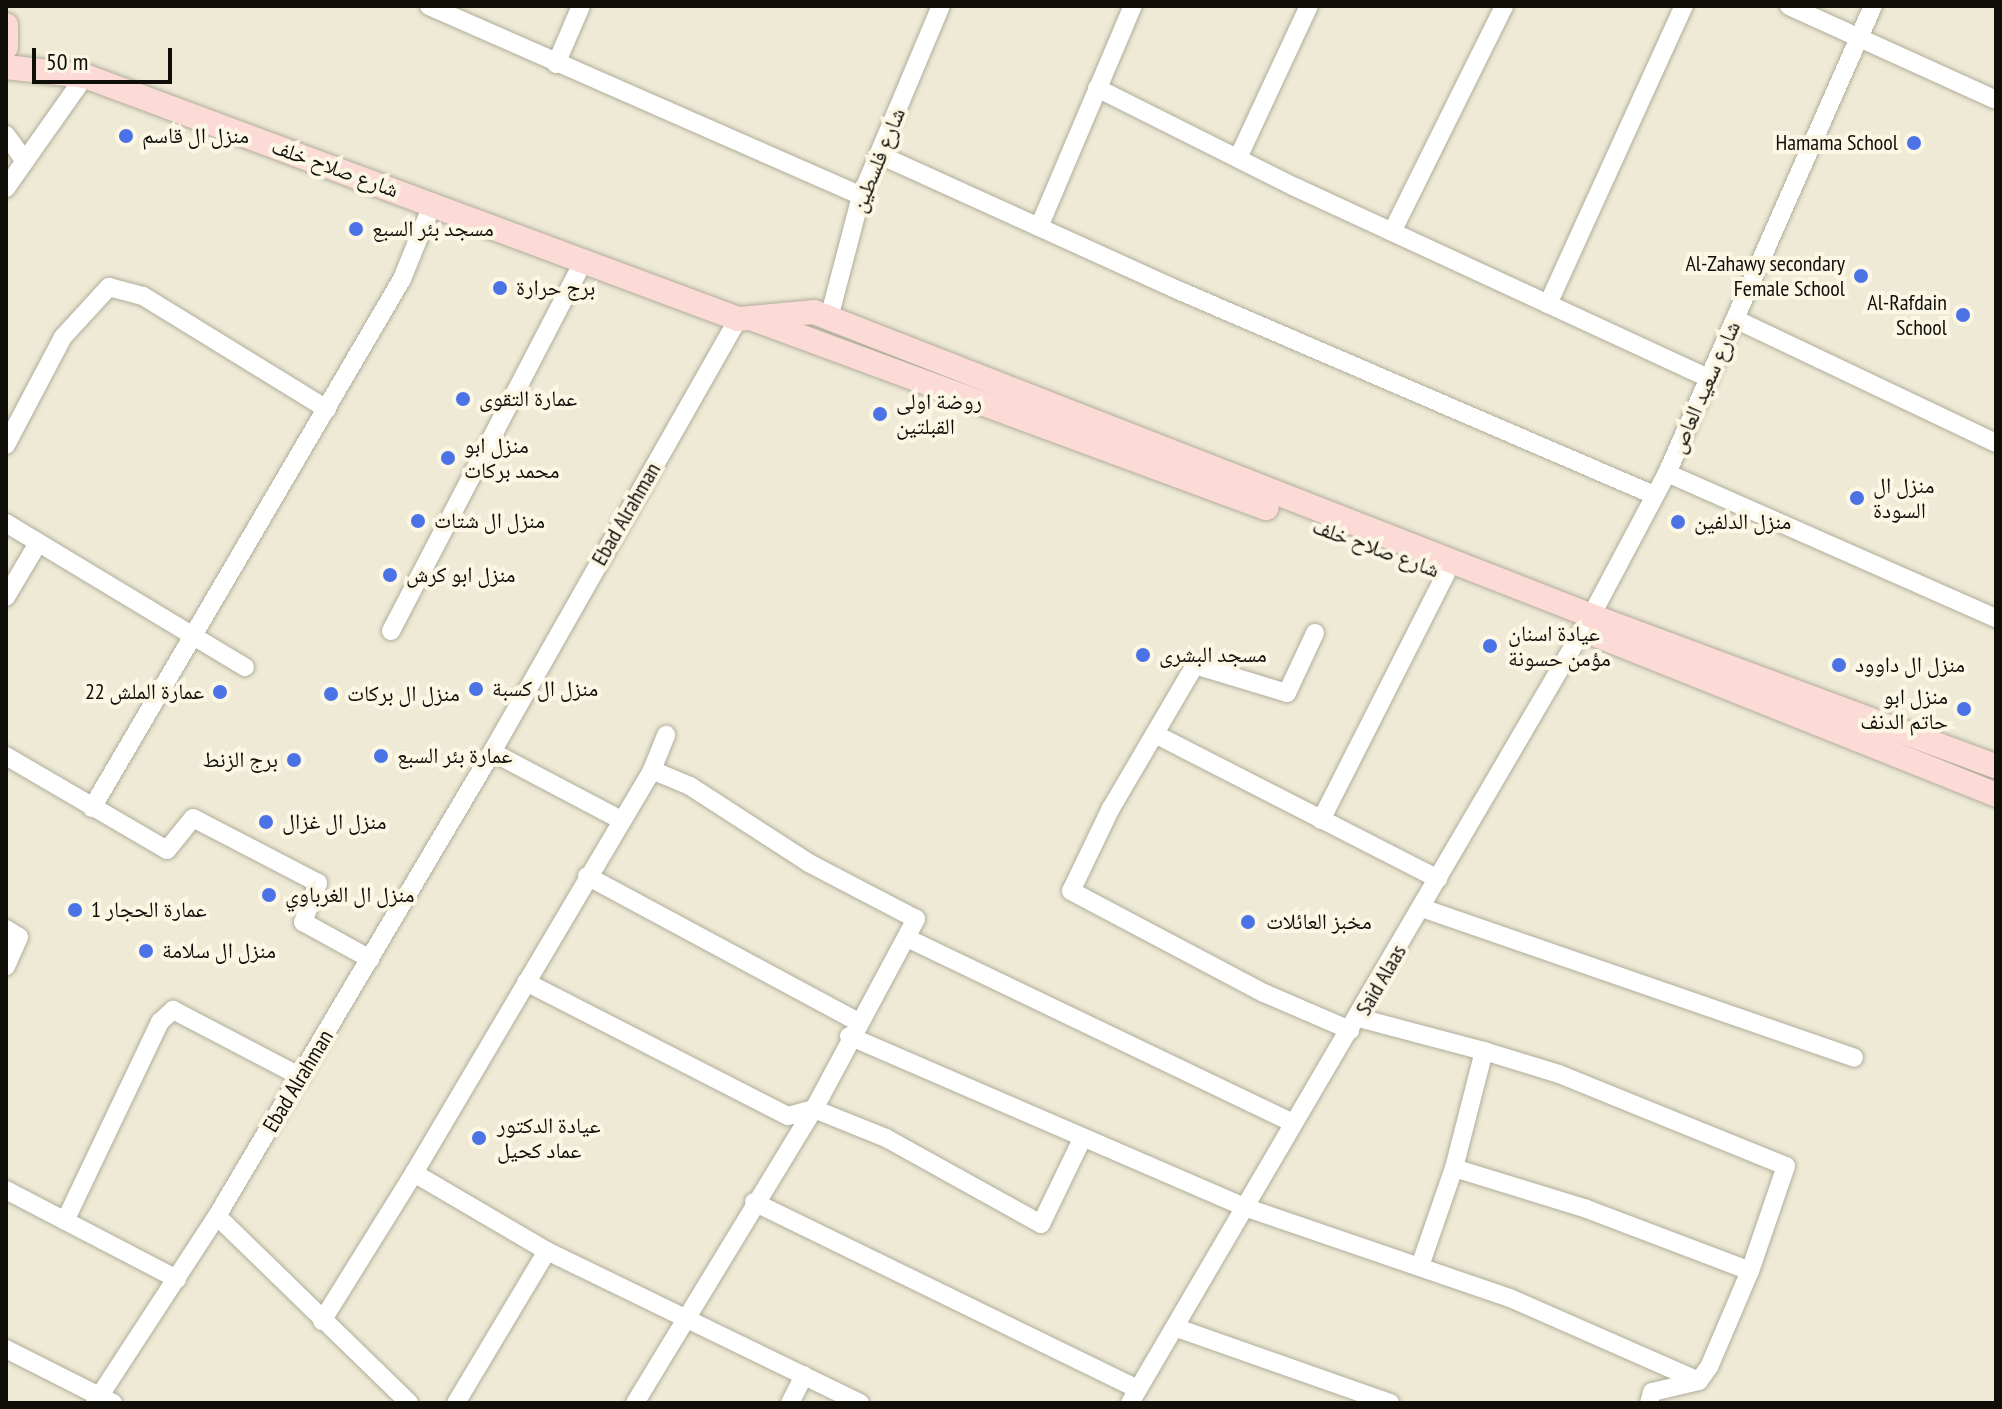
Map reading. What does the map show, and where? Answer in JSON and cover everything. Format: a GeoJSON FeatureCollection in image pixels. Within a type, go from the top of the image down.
{"type":"FeatureCollection","features":[{"type":"Feature","properties":{"kind":"main road","name":"شارع صلاح خلف"},"geometry":{"type":"LineString","coordinates":[[6,67],[85,76],[1446,574],[1996,766]]}},
{"type":"Feature","properties":{"kind":"main road","name":"شارع صلاح خلف"},"geometry":{"type":"LineString","coordinates":[[744,318],[814,312],[1586,622],[1996,795]]}},
{"type":"Feature","properties":{"kind":"street"},"geometry":{"type":"LineString","coordinates":[[429,6],[861,196]]}},
{"type":"Feature","properties":{"kind":"street"},"geometry":{"type":"LineString","coordinates":[[556,64],[581,6]]}},
{"type":"Feature","properties":{"kind":"street","name":"شارع فلسطين"},"geometry":{"type":"LineString","coordinates":[[829,318],[861,196],[941,6]]}},
{"type":"Feature","properties":{"kind":"street"},"geometry":{"type":"LineString","coordinates":[[1039,227],[1133,6]]}},
{"type":"Feature","properties":{"kind":"street"},"geometry":{"type":"LineString","coordinates":[[1238,158],[1309,6]]}},
{"type":"Feature","properties":{"kind":"street"},"geometry":{"type":"LineString","coordinates":[[1392,232],[1504,6]]}},
{"type":"Feature","properties":{"kind":"street"},"geometry":{"type":"LineString","coordinates":[[1548,304],[1684,6]]}},
{"type":"Feature","properties":{"kind":"street"},"geometry":{"type":"LineString","coordinates":[[1789,6],[1856,43],[1996,100]]}},
{"type":"Feature","properties":{"kind":"street","name":"شارع سعيد العاص"},"geometry":{"type":"LineString","coordinates":[[1586,622],[1667,473],[1873,6]]}},
{"type":"Feature","properties":{"kind":"street"},"geometry":{"type":"LineString","coordinates":[[6,188],[85,76]]}},
{"type":"Feature","properties":{"kind":"street"},"geometry":{"type":"LineString","coordinates":[[1097,88],[1392,232],[1709,378]]}},
{"type":"Feature","properties":{"kind":"street"},"geometry":{"type":"LineString","coordinates":[[6,135],[25,161]]}},
{"type":"Feature","properties":{"kind":"street"},"geometry":{"type":"LineString","coordinates":[[880,155],[1654,495]]}},
{"type":"Feature","properties":{"kind":"street"},"geometry":{"type":"LineString","coordinates":[[92,808],[402,279],[432,205]]}},
{"type":"Feature","properties":{"kind":"street"},"geometry":{"type":"LineString","coordinates":[[391,631],[584,261]]}},
{"type":"Feature","properties":{"kind":"street"},"geometry":{"type":"LineString","coordinates":[[6,445],[63,337],[109,287],[143,296],[327,409]]}},
{"type":"Feature","properties":{"kind":"street","name":"Ebad Alrahman"},"geometry":{"type":"LineString","coordinates":[[103,1400],[301,1077],[744,318]]}},
{"type":"Feature","properties":{"kind":"street"},"geometry":{"type":"LineString","coordinates":[[1735,319],[1996,443]]}},
{"type":"Feature","properties":{"kind":"street"},"geometry":{"type":"LineString","coordinates":[[1667,473],[1996,618]]}},
{"type":"Feature","properties":{"kind":"street"},"geometry":{"type":"LineString","coordinates":[[6,523],[245,667]]}},
{"type":"Feature","properties":{"kind":"street"},"geometry":{"type":"LineString","coordinates":[[6,597],[38,543]]}},
{"type":"Feature","properties":{"kind":"street"},"geometry":{"type":"LineString","coordinates":[[1321,820],[1446,574]]}},
{"type":"Feature","properties":{"kind":"street","name":"Said Alaas"},"geometry":{"type":"LineString","coordinates":[[1134,1396],[1247,1208],[1291,1122],[1355,1024],[1586,622]]}},
{"type":"Feature","properties":{"kind":"street"},"geometry":{"type":"LineString","coordinates":[[1315,633],[1287,693],[1195,665],[1111,808],[1071,891],[1264,993],[1355,1024],[1484,1051],[1559,1074],[1786,1166],[1750,1271],[1699,1381]]}},
{"type":"Feature","properties":{"kind":"street"},"geometry":{"type":"LineString","coordinates":[[1155,734],[1438,879]]}},
{"type":"Feature","properties":{"kind":"street"},"geometry":{"type":"LineString","coordinates":[[322,1321],[414,1173],[652,770],[666,735]]}},
{"type":"Feature","properties":{"kind":"street"},"geometry":{"type":"LineString","coordinates":[[492,752],[621,820]]}},
{"type":"Feature","properties":{"kind":"street"},"geometry":{"type":"LineString","coordinates":[[6,756],[167,850],[193,818],[318,883],[303,922],[370,959]]}},
{"type":"Feature","properties":{"kind":"street"},"geometry":{"type":"LineString","coordinates":[[635,1403],[754,1202],[814,1109],[854,1029],[916,919],[809,863],[690,786],[652,770]]}},
{"type":"Feature","properties":{"kind":"street"},"geometry":{"type":"LineString","coordinates":[[587,876],[854,1029],[1082,1139],[1247,1208],[1510,1298],[1699,1381]]}},
{"type":"Feature","properties":{"kind":"street"},"geometry":{"type":"LineString","coordinates":[[1422,908],[1854,1058]]}},
{"type":"Feature","properties":{"kind":"street"},"geometry":{"type":"LineString","coordinates":[[6,929],[19,937],[6,966]]}},
{"type":"Feature","properties":{"kind":"street"},"geometry":{"type":"LineString","coordinates":[[907,938],[1291,1122]]}},
{"type":"Feature","properties":{"kind":"street"},"geometry":{"type":"LineString","coordinates":[[526,982],[788,1116],[814,1109],[886,1138],[1041,1224],[1082,1139]]}},
{"type":"Feature","properties":{"kind":"street"},"geometry":{"type":"LineString","coordinates":[[65,1221],[160,1022],[173,1010],[301,1077]]}},
{"type":"Feature","properties":{"kind":"street"},"geometry":{"type":"LineString","coordinates":[[1420,1266],[1454,1168],[1484,1051]]}},
{"type":"Feature","properties":{"kind":"street"},"geometry":{"type":"LineString","coordinates":[[1454,1168],[1587,1209],[1750,1271]]}},
{"type":"Feature","properties":{"kind":"street"},"geometry":{"type":"LineString","coordinates":[[414,1173],[547,1251],[860,1403]]}},
{"type":"Feature","properties":{"kind":"street"},"geometry":{"type":"LineString","coordinates":[[6,1190],[177,1279]]}},
{"type":"Feature","properties":{"kind":"street"},"geometry":{"type":"LineString","coordinates":[[754,1202],[1134,1396]]}},
{"type":"Feature","properties":{"kind":"street"},"geometry":{"type":"LineString","coordinates":[[217,1216],[409,1403]]}},
{"type":"Feature","properties":{"kind":"street"},"geometry":{"type":"LineString","coordinates":[[456,1403],[547,1251]]}},
{"type":"Feature","properties":{"kind":"street"},"geometry":{"type":"LineString","coordinates":[[1177,1328],[1382,1402]]}},
{"type":"Feature","properties":{"kind":"street"},"geometry":{"type":"LineString","coordinates":[[6,1349],[103,1400]]}},
{"type":"Feature","properties":{"kind":"street"},"geometry":{"type":"LineString","coordinates":[[790,1403],[804,1375]]}},
{"type":"Feature","properties":{"kind":"street"},"geometry":{"type":"LineString","coordinates":[[1649,1403],[1652,1392],[1699,1381]]}},
{"type":"Feature","properties":{"kind":"place","name":"منزل ال قاسم"},"geometry":{"type":"Point","coordinates":[126,136]}},
{"type":"Feature","properties":{"kind":"place","name":"Hamama School"},"geometry":{"type":"Point","coordinates":[1914,143]}},
{"type":"Feature","properties":{"kind":"place","name":"مسجد بئر السبع"},"geometry":{"type":"Point","coordinates":[356,229]}},
{"type":"Feature","properties":{"kind":"place","name":"Al-Zahawy secondary Female School"},"geometry":{"type":"Point","coordinates":[1861,276]}},
{"type":"Feature","properties":{"kind":"place","name":"برج حرارة"},"geometry":{"type":"Point","coordinates":[500,288]}},
{"type":"Feature","properties":{"kind":"place","name":"Al-Rafdain School"},"geometry":{"type":"Point","coordinates":[1963,315]}},
{"type":"Feature","properties":{"kind":"place","name":"عمارة التقوى"},"geometry":{"type":"Point","coordinates":[463,399]}},
{"type":"Feature","properties":{"kind":"place","name":"روضة اولى القبلتين"},"geometry":{"type":"Point","coordinates":[880,414]}},
{"type":"Feature","properties":{"kind":"place","name":"منزل ابو محمد بركات"},"geometry":{"type":"Point","coordinates":[448,458]}},
{"type":"Feature","properties":{"kind":"place","name":"منزل ال السودة"},"geometry":{"type":"Point","coordinates":[1857,498]}},
{"type":"Feature","properties":{"kind":"place","name":"منزل ال شتات"},"geometry":{"type":"Point","coordinates":[418,521]}},
{"type":"Feature","properties":{"kind":"place","name":"منزل الدلفين"},"geometry":{"type":"Point","coordinates":[1678,522]}},
{"type":"Feature","properties":{"kind":"place","name":"منزل ابو كرش"},"geometry":{"type":"Point","coordinates":[390,575]}},
{"type":"Feature","properties":{"kind":"place","name":"عيادة اسنان مؤمن حسونة"},"geometry":{"type":"Point","coordinates":[1490,646]}},
{"type":"Feature","properties":{"kind":"place","name":"مسجد البشرى"},"geometry":{"type":"Point","coordinates":[1143,655]}},
{"type":"Feature","properties":{"kind":"place","name":"منزل ال داوود"},"geometry":{"type":"Point","coordinates":[1839,665]}},
{"type":"Feature","properties":{"kind":"place","name":"منزل ال كسبة"},"geometry":{"type":"Point","coordinates":[476,689]}},
{"type":"Feature","properties":{"kind":"place","name":"عمارة الملش 22"},"geometry":{"type":"Point","coordinates":[220,692]}},
{"type":"Feature","properties":{"kind":"place","name":"منزل ال بركات"},"geometry":{"type":"Point","coordinates":[331,694]}},
{"type":"Feature","properties":{"kind":"place","name":"منزل ابو حاتم الدنف"},"geometry":{"type":"Point","coordinates":[1964,709]}},
{"type":"Feature","properties":{"kind":"place","name":"عمارة بئر السبع"},"geometry":{"type":"Point","coordinates":[381,756]}},
{"type":"Feature","properties":{"kind":"place","name":"برج الزنط"},"geometry":{"type":"Point","coordinates":[294,760]}},
{"type":"Feature","properties":{"kind":"place","name":"منزل ال غزال"},"geometry":{"type":"Point","coordinates":[266,822]}},
{"type":"Feature","properties":{"kind":"place","name":"منزل ال الغرباوي"},"geometry":{"type":"Point","coordinates":[269,895]}},
{"type":"Feature","properties":{"kind":"place","name":"عمارة الحجار 1"},"geometry":{"type":"Point","coordinates":[75,910]}},
{"type":"Feature","properties":{"kind":"place","name":"مخبز العائلات"},"geometry":{"type":"Point","coordinates":[1248,922]}},
{"type":"Feature","properties":{"kind":"place","name":"منزل ال سلامة"},"geometry":{"type":"Point","coordinates":[146,951]}},
{"type":"Feature","properties":{"kind":"place","name":"عيادة الدكتور عماد كحيل"},"geometry":{"type":"Point","coordinates":[479,1138]}}]}
